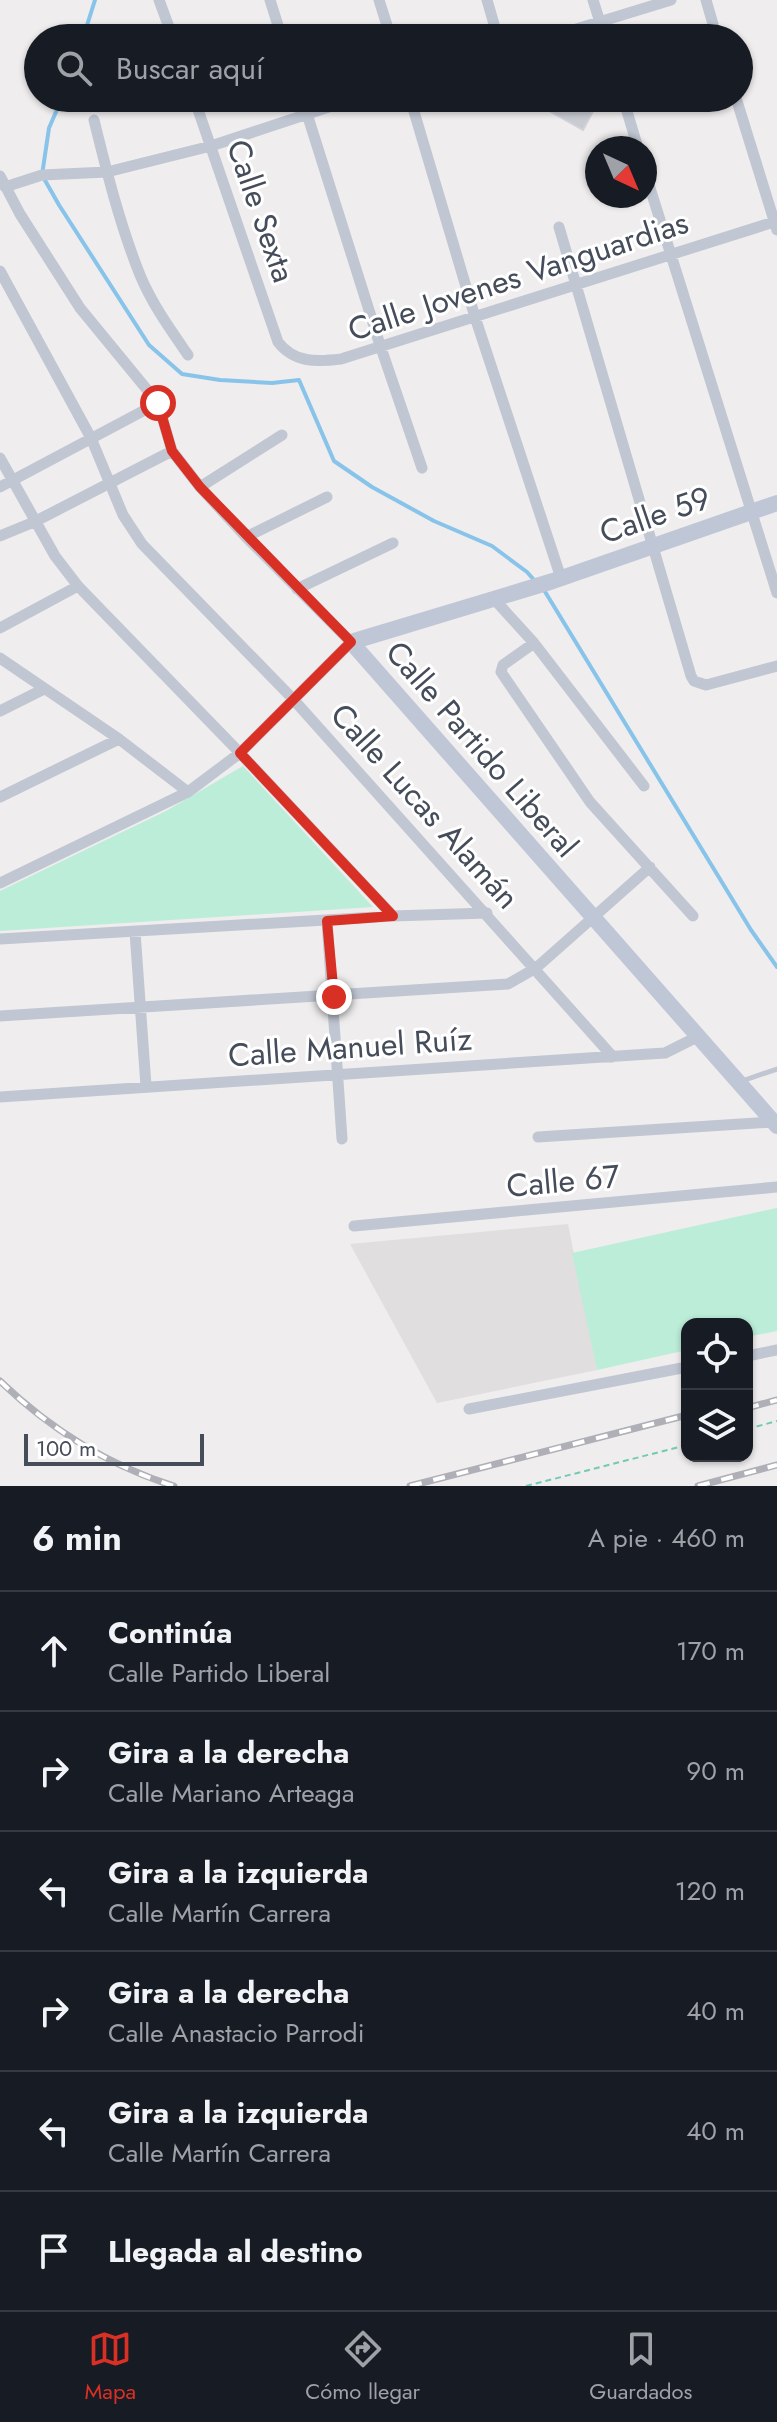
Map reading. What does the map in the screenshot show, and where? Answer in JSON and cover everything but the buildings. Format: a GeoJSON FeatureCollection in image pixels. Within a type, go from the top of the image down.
{"type":"FeatureCollection","features":[{"type":"Feature","properties":{"kind":"street"},"geometry":{"type":"LineString","coordinates":[[159,0],[168,24]]}},
{"type":"Feature","properties":{"kind":"street"},"geometry":{"type":"LineString","coordinates":[[270,0],[278,24]]}},
{"type":"Feature","properties":{"kind":"street"},"geometry":{"type":"LineString","coordinates":[[379,0],[387,24]]}},
{"type":"Feature","properties":{"kind":"street"},"geometry":{"type":"LineString","coordinates":[[487,0],[494,24]]}},
{"type":"Feature","properties":{"kind":"street"},"geometry":{"type":"LineString","coordinates":[[593,0],[600,22]]}},
{"type":"Feature","properties":{"kind":"street"},"geometry":{"type":"LineString","coordinates":[[593,24],[671,0]]}},
{"type":"Feature","properties":{"kind":"street"},"geometry":{"type":"LineString","coordinates":[[706,0],[713,24]]}},
{"type":"Feature","properties":{"kind":"street","name":"Calle Sexta"},"geometry":{"type":"LineString","coordinates":[[199,112],[278,342]]}},
{"type":"Feature","properties":{"kind":"street"},"geometry":{"type":"LineString","coordinates":[[306,112],[422,468]]}},
{"type":"Feature","properties":{"kind":"street"},"geometry":{"type":"LineString","coordinates":[[0,487],[158,403],[80,308],[2,182],[42,175],[107,172],[211,146],[316,112]]}},
{"type":"Feature","properties":{"kind":"street"},"geometry":{"type":"LineString","coordinates":[[414,112],[557,580]]}},
{"type":"Feature","properties":{"kind":"street"},"geometry":{"type":"LineString","coordinates":[[627,112],[634,136]]}},
{"type":"Feature","properties":{"kind":"street"},"geometry":{"type":"LineString","coordinates":[[740,112],[776,224]]}},
{"type":"Feature","properties":{"kind":"street"},"geometry":{"type":"LineString","coordinates":[[94,120],[107,172],[141,277],[162,317],[188,355]]}},
{"type":"Feature","properties":{"kind":"street"},"geometry":{"type":"LineString","coordinates":[[656,208],[777,593]]}},
{"type":"Feature","properties":{"kind":"street","name":"Calle Jovenes Vanguardias"},"geometry":{"type":"LineString","coordinates":[[278,342],[292,355],[322,362],[341,359],[776,224]]}},
{"type":"Feature","properties":{"kind":"street"},"geometry":{"type":"LineString","coordinates":[[559,227],[691,676],[706,685],[777,666]]}},
{"type":"Feature","properties":{"kind":"street","name":"Calle Lucas Alamán"},"geometry":{"type":"LineString","coordinates":[[0,271],[91,438],[123,515],[142,544],[293,699],[613,1057]]}},
{"type":"Feature","properties":{"kind":"street","name":"Calle Partido Liberal"},"geometry":{"type":"LineString","coordinates":[[158,403],[172,451],[200,487],[351,642],[775,1124]]}},
{"type":"Feature","properties":{"kind":"street"},"geometry":{"type":"LineString","coordinates":[[200,487],[282,435]]}},
{"type":"Feature","properties":{"kind":"street"},"geometry":{"type":"LineString","coordinates":[[0,536],[34,522],[172,451]]}},
{"type":"Feature","properties":{"kind":"street"},"geometry":{"type":"LineString","coordinates":[[0,458],[34,522],[78,586],[393,916]]}},
{"type":"Feature","properties":{"kind":"street"},"geometry":{"type":"LineString","coordinates":[[246,537],[327,497]]}},
{"type":"Feature","properties":{"kind":"street","name":"Calle 59"},"geometry":{"type":"LineString","coordinates":[[351,642],[557,580],[777,503]]}},
{"type":"Feature","properties":{"kind":"street"},"geometry":{"type":"LineString","coordinates":[[297,589],[393,543]]}},
{"type":"Feature","properties":{"kind":"street"},"geometry":{"type":"LineString","coordinates":[[0,628],[78,586]]}},
{"type":"Feature","properties":{"kind":"street"},"geometry":{"type":"LineString","coordinates":[[495,600],[534,643],[644,786]]}},
{"type":"Feature","properties":{"kind":"street"},"geometry":{"type":"LineString","coordinates":[[0,883],[188,792],[240,753],[351,642]]}},
{"type":"Feature","properties":{"kind":"street"},"geometry":{"type":"LineString","coordinates":[[534,643],[500,670],[572,779],[693,916]]}},
{"type":"Feature","properties":{"kind":"street"},"geometry":{"type":"LineString","coordinates":[[0,658],[119,739],[188,792]]}},
{"type":"Feature","properties":{"kind":"street"},"geometry":{"type":"LineString","coordinates":[[0,711],[44,689]]}},
{"type":"Feature","properties":{"kind":"street"},"geometry":{"type":"LineString","coordinates":[[0,797],[119,739]]}},
{"type":"Feature","properties":{"kind":"street"},"geometry":{"type":"LineString","coordinates":[[0,1016],[334,997],[496,986],[515,982],[594,919],[650,867]]}},
{"type":"Feature","properties":{"kind":"street"},"geometry":{"type":"LineString","coordinates":[[0,939],[487,913]]}},
{"type":"Feature","properties":{"kind":"street"},"geometry":{"type":"LineString","coordinates":[[327,921],[342,1139]]}},
{"type":"Feature","properties":{"kind":"street"},"geometry":{"type":"LineString","coordinates":[[135,932],[146,1086]]}},
{"type":"Feature","properties":{"kind":"street","name":"Calle Manuel Ruíz"},"geometry":{"type":"LineString","coordinates":[[0,1097],[665,1053],[699,1036]]}},
{"type":"Feature","properties":{"kind":"street"},"geometry":{"type":"LineString","coordinates":[[538,1137],[775,1124]]}},
{"type":"Feature","properties":{"kind":"street","name":"Calle 67"},"geometry":{"type":"LineString","coordinates":[[354,1226],[777,1187]]}},
{"type":"Feature","properties":{"kind":"street"},"geometry":{"type":"LineString","coordinates":[[753,1355],[777,1350]]}},
{"type":"Feature","properties":{"kind":"street"},"geometry":{"type":"LineString","coordinates":[[469,1409],[681,1368]]}},
{"type":"Feature","properties":{"kind":"lane"},"geometry":{"type":"LineString","coordinates":[[737,1082],[777,1069]]}},
{"type":"Feature","properties":{"kind":"path"},"geometry":{"type":"LineString","coordinates":[[753,1427],[777,1421]]}},
{"type":"Feature","properties":{"kind":"path"},"geometry":{"type":"LineString","coordinates":[[526,1486],[681,1447]]}},
{"type":"Feature","properties":{"kind":"shaded area"},"geometry":{"type":"Polygon","coordinates":[[[568,1224],[597,1370],[437,1403],[350,1244],[568,1224]]]}},
{"type":"Feature","properties":{"kind":"green space"},"geometry":{"type":"Polygon","coordinates":[[[243,766],[373,907],[0,931],[0,891],[166,811],[243,766]]]}},
{"type":"Feature","properties":{"kind":"green space"},"geometry":{"type":"Polygon","coordinates":[[[777,1208],[777,1331],[753,1336],[753,1318],[681,1318],[681,1351],[597,1370],[572,1253],[777,1208]]]}},
{"type":"Feature","properties":{"kind":"waterway"},"geometry":{"type":"LineString","coordinates":[[87,24],[95,0]]}},
{"type":"Feature","properties":{"kind":"waterway"},"geometry":{"type":"LineString","coordinates":[[56,112],[49,128],[42,175],[149,345],[182,374],[272,383],[299,380],[334,461],[372,487],[434,521],[492,546],[535,581]]}},
{"type":"Feature","properties":{"kind":"waterway"},"geometry":{"type":"LineString","coordinates":[[544,590],[751,930],[777,967]]}},
{"type":"Feature","properties":{"kind":"railway"},"geometry":{"type":"LineString","coordinates":[[0,1381],[39,1415],[81,1444],[126,1467],[174,1486]]}},
{"type":"Feature","properties":{"kind":"railway"},"geometry":{"type":"LineString","coordinates":[[753,1406],[777,1400]]}},
{"type":"Feature","properties":{"kind":"railway"},"geometry":{"type":"LineString","coordinates":[[410,1486],[681,1417]]}},
{"type":"Feature","properties":{"kind":"railway"},"geometry":{"type":"LineString","coordinates":[[698,1486],[777,1465]]}},
{"type":"Feature","properties":{"kind":"route"},"geometry":{"type":"LineString","coordinates":[[158,403],[172,451],[200,487],[351,642],[240,753],[393,916],[327,921],[334,997]]}}]}
